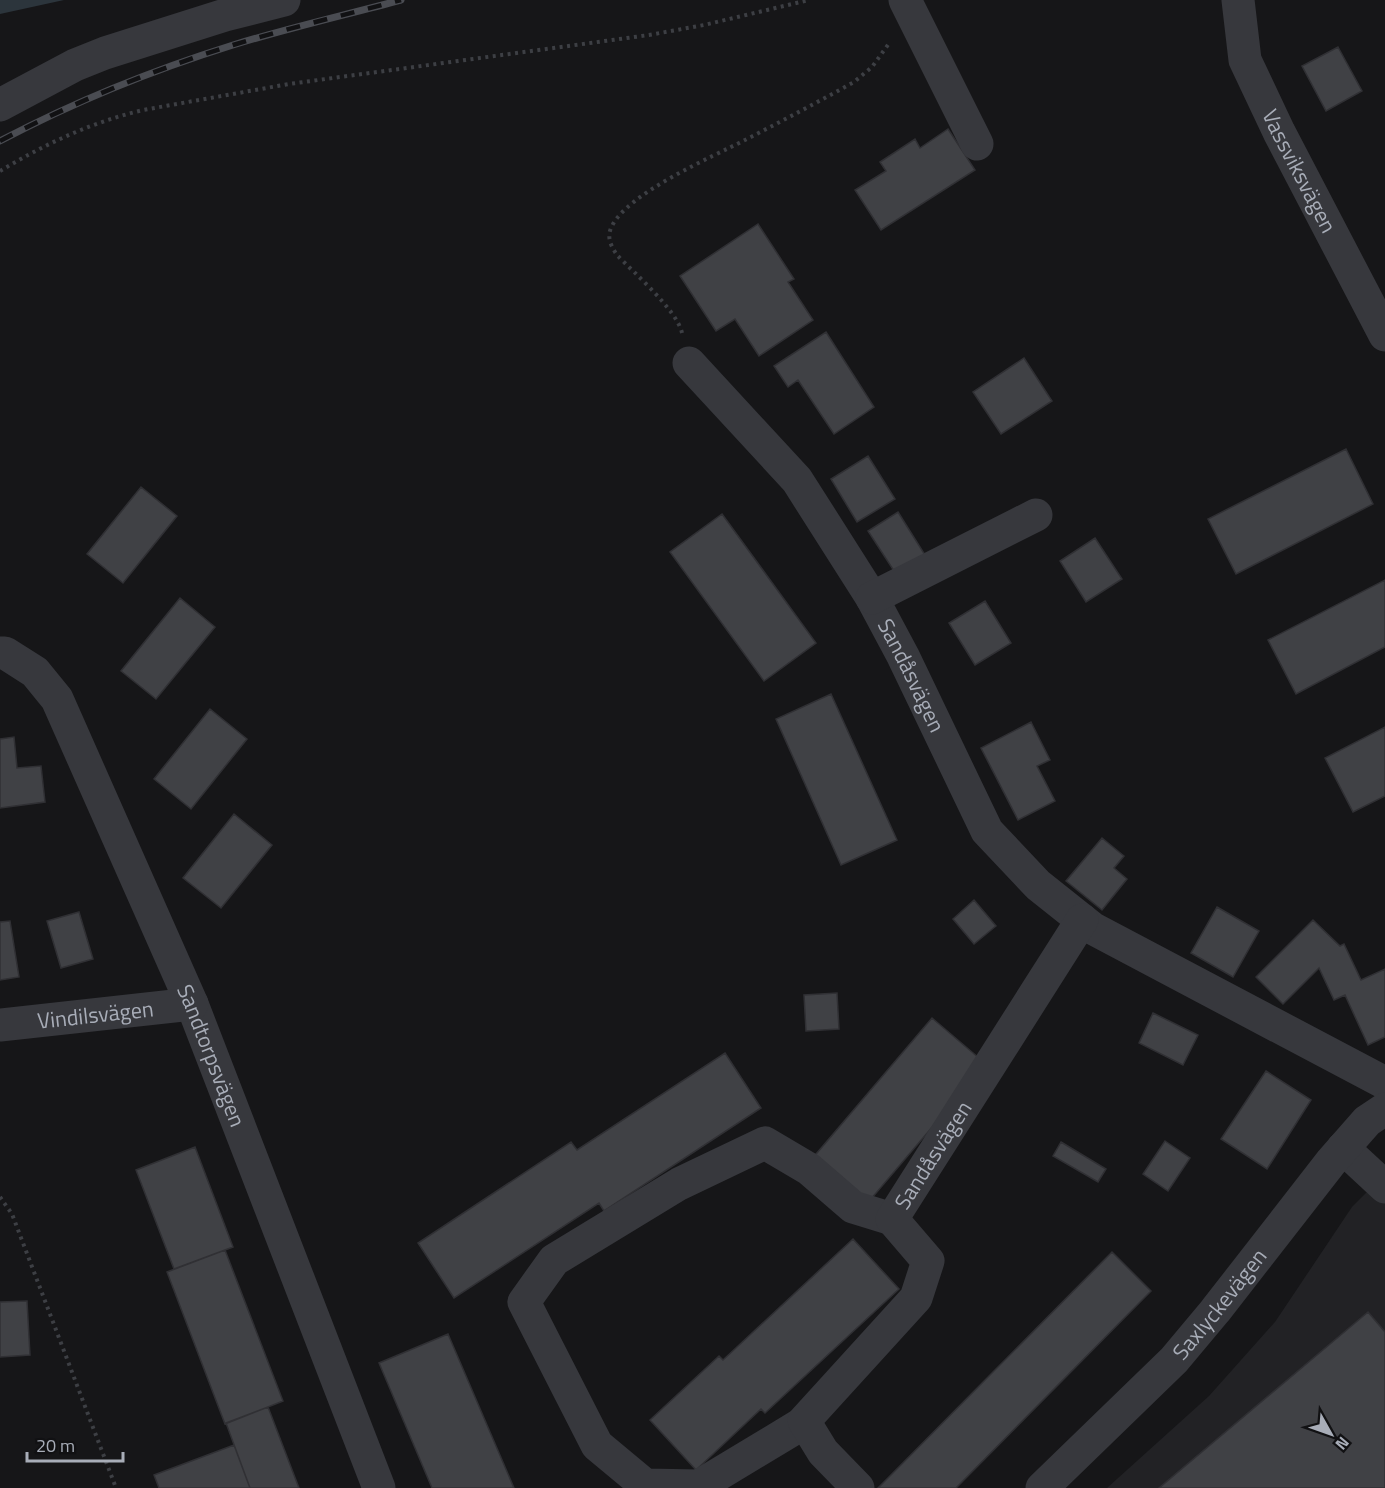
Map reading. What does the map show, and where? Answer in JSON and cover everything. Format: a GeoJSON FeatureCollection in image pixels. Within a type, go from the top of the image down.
{"type":"FeatureCollection","features":[{"type":"Feature","properties":{"kind":"street"},"geometry":{"type":"LineString","coordinates":[[0,105],[75,65],[105,53],[225,15],[284,0]]}},
{"type":"Feature","properties":{"kind":"street","name":"Vassviksvägen"},"geometry":{"type":"LineString","coordinates":[[1238,0],[1245,60],[1279,132],[1385,335]]}},
{"type":"Feature","properties":{"kind":"street"},"geometry":{"type":"LineString","coordinates":[[906,1],[976,144]]}},
{"type":"Feature","properties":{"kind":"street","name":"Sandåsvägen"},"geometry":{"type":"LineString","coordinates":[[689,363],[797,480],[872,598],[903,656],[987,831],[1038,885],[1092,928],[1385,1083]]}},
{"type":"Feature","properties":{"kind":"street","name":"Sandåsvägen"},"geometry":{"type":"LineString","coordinates":[[872,598],[1036,515]]}},
{"type":"Feature","properties":{"kind":"street","name":"Sandtorpsvägen"},"geometry":{"type":"LineString","coordinates":[[0,653],[5,653],[35,672],[57,699],[192,1004],[379,1488]]}},
{"type":"Feature","properties":{"kind":"street","name":"Sandåsvägen"},"geometry":{"type":"LineString","coordinates":[[805,1422],[916,1298],[927,1261],[892,1219],[1082,920]]}},
{"type":"Feature","properties":{"kind":"street","name":"Vindilsvägen"},"geometry":{"type":"LineString","coordinates":[[0,1025],[192,1004]]}},
{"type":"Feature","properties":{"kind":"street","name":"Saxlyckevägen"},"geometry":{"type":"LineString","coordinates":[[1042,1488],[1174,1360],[1343,1148],[1367,1121],[1385,1109]]}},
{"type":"Feature","properties":{"kind":"street"},"geometry":{"type":"LineString","coordinates":[[858,1488],[822,1452],[805,1422],[699,1486],[645,1485],[597,1445],[524,1302],[554,1260],[679,1184],[765,1143],[809,1169],[853,1208],[892,1219]]}},
{"type":"Feature","properties":{"kind":"street"},"geometry":{"type":"LineString","coordinates":[[1343,1148],[1385,1187]]}},
{"type":"Feature","properties":{"kind":"path"},"geometry":{"type":"LineString","coordinates":[[0,171],[79,130],[120,115],[143,110],[300,82],[583,46],[734,18],[809,0]]}},
{"type":"Feature","properties":{"kind":"path"},"geometry":{"type":"LineString","coordinates":[[689,363],[680,324],[617,255],[609,237],[611,226],[632,203],[660,185],[854,82],[872,67],[886,49],[897,28],[899,12],[906,1]]}},
{"type":"Feature","properties":{"kind":"path"},"geometry":{"type":"LineString","coordinates":[[0,1197],[12,1214],[116,1488]]}},
{"type":"Feature","properties":{"kind":"shaded area"},"geometry":{"type":"Polygon","coordinates":[[[0,0],[64,0],[0,14],[0,0]]]}},
{"type":"Feature","properties":{"kind":"shaded area"},"geometry":{"type":"Polygon","coordinates":[[[1385,1174],[1385,1488],[1107,1488],[1209,1396],[1275,1322],[1352,1207],[1385,1174]]]}},
{"type":"Feature","properties":{"kind":"building"},"geometry":{"type":"Polygon","coordinates":[[[1338,47],[1362,91],[1326,111],[1302,66],[1338,47]]]}},
{"type":"Feature","properties":{"kind":"building"},"geometry":{"type":"Polygon","coordinates":[[[948,129],[975,170],[881,230],[855,190],[886,171],[880,162],[915,139],[920,148],[948,129]]]}},
{"type":"Feature","properties":{"kind":"building"},"geometry":{"type":"Polygon","coordinates":[[[758,224],[794,279],[788,282],[813,320],[759,356],[735,319],[716,331],[680,276],[758,224]]]}},
{"type":"Feature","properties":{"kind":"building"},"geometry":{"type":"Polygon","coordinates":[[[826,332],[874,407],[834,434],[798,380],[788,387],[774,366],[826,332]]]}},
{"type":"Feature","properties":{"kind":"building"},"geometry":{"type":"Polygon","coordinates":[[[1024,358],[1052,401],[1001,434],[973,392],[1024,358]]]}},
{"type":"Feature","properties":{"kind":"building"},"geometry":{"type":"Polygon","coordinates":[[[1346,449],[1373,504],[1236,574],[1208,519],[1346,449]]]}},
{"type":"Feature","properties":{"kind":"building"},"geometry":{"type":"Polygon","coordinates":[[[868,456],[895,499],[857,522],[831,479],[868,456]]]}},
{"type":"Feature","properties":{"kind":"building"},"geometry":{"type":"Polygon","coordinates":[[[141,487],[177,516],[123,583],[87,554],[141,487]]]}},
{"type":"Feature","properties":{"kind":"building"},"geometry":{"type":"Polygon","coordinates":[[[898,512],[925,555],[896,574],[868,531],[898,512]]]}},
{"type":"Feature","properties":{"kind":"building"},"geometry":{"type":"Polygon","coordinates":[[[722,514],[816,643],[764,681],[670,552],[722,514]]]}},
{"type":"Feature","properties":{"kind":"building"},"geometry":{"type":"Polygon","coordinates":[[[1095,538],[1122,579],[1086,602],[1060,561],[1095,538]]]}},
{"type":"Feature","properties":{"kind":"building"},"geometry":{"type":"Polygon","coordinates":[[[1385,580],[1385,647],[1296,694],[1268,640],[1385,580]]]}},
{"type":"Feature","properties":{"kind":"building"},"geometry":{"type":"Polygon","coordinates":[[[180,598],[215,627],[156,699],[121,671],[180,598]]]}},
{"type":"Feature","properties":{"kind":"building"},"geometry":{"type":"Polygon","coordinates":[[[985,601],[1011,643],[975,665],[949,623],[985,601]]]}},
{"type":"Feature","properties":{"kind":"building"},"geometry":{"type":"Polygon","coordinates":[[[831,694],[897,840],[841,865],[776,719],[831,694]]]}},
{"type":"Feature","properties":{"kind":"building"},"geometry":{"type":"Polygon","coordinates":[[[210,709],[247,739],[191,809],[154,779],[210,709]]]}},
{"type":"Feature","properties":{"kind":"building"},"geometry":{"type":"Polygon","coordinates":[[[1031,722],[1050,760],[1037,766],[1055,801],[1018,820],[981,748],[1031,722]]]}},
{"type":"Feature","properties":{"kind":"building"},"geometry":{"type":"Polygon","coordinates":[[[1385,727],[1385,796],[1353,812],[1325,758],[1385,727]]]}},
{"type":"Feature","properties":{"kind":"building"},"geometry":{"type":"Polygon","coordinates":[[[14,737],[17,768],[41,766],[45,802],[0,808],[0,739],[14,737]]]}},
{"type":"Feature","properties":{"kind":"building"},"geometry":{"type":"Polygon","coordinates":[[[234,814],[272,845],[221,908],[183,878],[234,814]]]}},
{"type":"Feature","properties":{"kind":"building"},"geometry":{"type":"Polygon","coordinates":[[[1102,838],[1124,856],[1114,868],[1127,879],[1102,910],[1066,881],[1102,838]]]}},
{"type":"Feature","properties":{"kind":"building"},"geometry":{"type":"Polygon","coordinates":[[[974,900],[996,926],[974,944],[953,919],[974,900]]]}},
{"type":"Feature","properties":{"kind":"building"},"geometry":{"type":"Polygon","coordinates":[[[1217,907],[1259,931],[1233,977],[1191,953],[1217,907]]]}},
{"type":"Feature","properties":{"kind":"building"},"geometry":{"type":"Polygon","coordinates":[[[79,912],[93,959],[61,968],[47,921],[79,912]]]}},
{"type":"Feature","properties":{"kind":"building"},"geometry":{"type":"Polygon","coordinates":[[[1313,920],[1340,946],[1344,944],[1361,980],[1385,969],[1385,1037],[1368,1045],[1345,995],[1334,1000],[1319,968],[1283,1004],[1256,977],[1313,920]]]}},
{"type":"Feature","properties":{"kind":"building"},"geometry":{"type":"Polygon","coordinates":[[[10,921],[19,977],[0,980],[0,922],[10,921]]]}},
{"type":"Feature","properties":{"kind":"building"},"geometry":{"type":"Polygon","coordinates":[[[837,993],[839,1029],[806,1031],[804,995],[837,993]]]}},
{"type":"Feature","properties":{"kind":"building"},"geometry":{"type":"Polygon","coordinates":[[[1153,1013],[1198,1035],[1183,1065],[1139,1043],[1153,1013]]]}},
{"type":"Feature","properties":{"kind":"building"},"geometry":{"type":"Polygon","coordinates":[[[932,1018],[986,1064],[865,1206],[811,1160],[932,1018]]]}},
{"type":"Feature","properties":{"kind":"building"},"geometry":{"type":"Polygon","coordinates":[[[725,1053],[761,1108],[604,1211],[599,1203],[454,1298],[418,1243],[571,1142],[577,1150],[725,1053]]]}},
{"type":"Feature","properties":{"kind":"building"},"geometry":{"type":"Polygon","coordinates":[[[1266,1071],[1311,1100],[1267,1169],[1221,1139],[1266,1071]]]}},
{"type":"Feature","properties":{"kind":"building"},"geometry":{"type":"Polygon","coordinates":[[[1165,1141],[1190,1158],[1168,1191],[1143,1174],[1165,1141]]]}},
{"type":"Feature","properties":{"kind":"building"},"geometry":{"type":"Polygon","coordinates":[[[1061,1142],[1106,1169],[1098,1182],[1053,1156],[1061,1142]]]}},
{"type":"Feature","properties":{"kind":"building"},"geometry":{"type":"Polygon","coordinates":[[[195,1147],[233,1247],[174,1269],[136,1170],[195,1147]]]}},
{"type":"Feature","properties":{"kind":"building"},"geometry":{"type":"Polygon","coordinates":[[[853,1239],[899,1289],[765,1413],[761,1409],[696,1470],[650,1420],[719,1356],[723,1360],[853,1239]]]}},
{"type":"Feature","properties":{"kind":"building"},"geometry":{"type":"Polygon","coordinates":[[[225,1250],[283,1401],[225,1424],[167,1272],[225,1250]]]}},
{"type":"Feature","properties":{"kind":"building"},"geometry":{"type":"Polygon","coordinates":[[[1112,1252],[1151,1291],[956,1488],[878,1488],[1112,1252]]]}},
{"type":"Feature","properties":{"kind":"building"},"geometry":{"type":"Polygon","coordinates":[[[27,1301],[30,1355],[0,1357],[0,1302],[27,1301]]]}},
{"type":"Feature","properties":{"kind":"building"},"geometry":{"type":"Polygon","coordinates":[[[1368,1312],[1385,1332],[1385,1488],[1159,1488],[1368,1312]]]}},
{"type":"Feature","properties":{"kind":"building"},"geometry":{"type":"Polygon","coordinates":[[[448,1334],[514,1488],[432,1488],[379,1363],[448,1334]]]}},
{"type":"Feature","properties":{"kind":"building"},"geometry":{"type":"Polygon","coordinates":[[[268,1407],[299,1488],[250,1488],[226,1423],[268,1407]]]}},
{"type":"Feature","properties":{"kind":"building"},"geometry":{"type":"Polygon","coordinates":[[[234,1445],[250,1488],[159,1488],[154,1475],[234,1445]]]}},
{"type":"Feature","properties":{"kind":"railway"},"geometry":{"type":"LineString","coordinates":[[0,141],[85,100],[173,65],[296,27],[401,0]]}}]}
